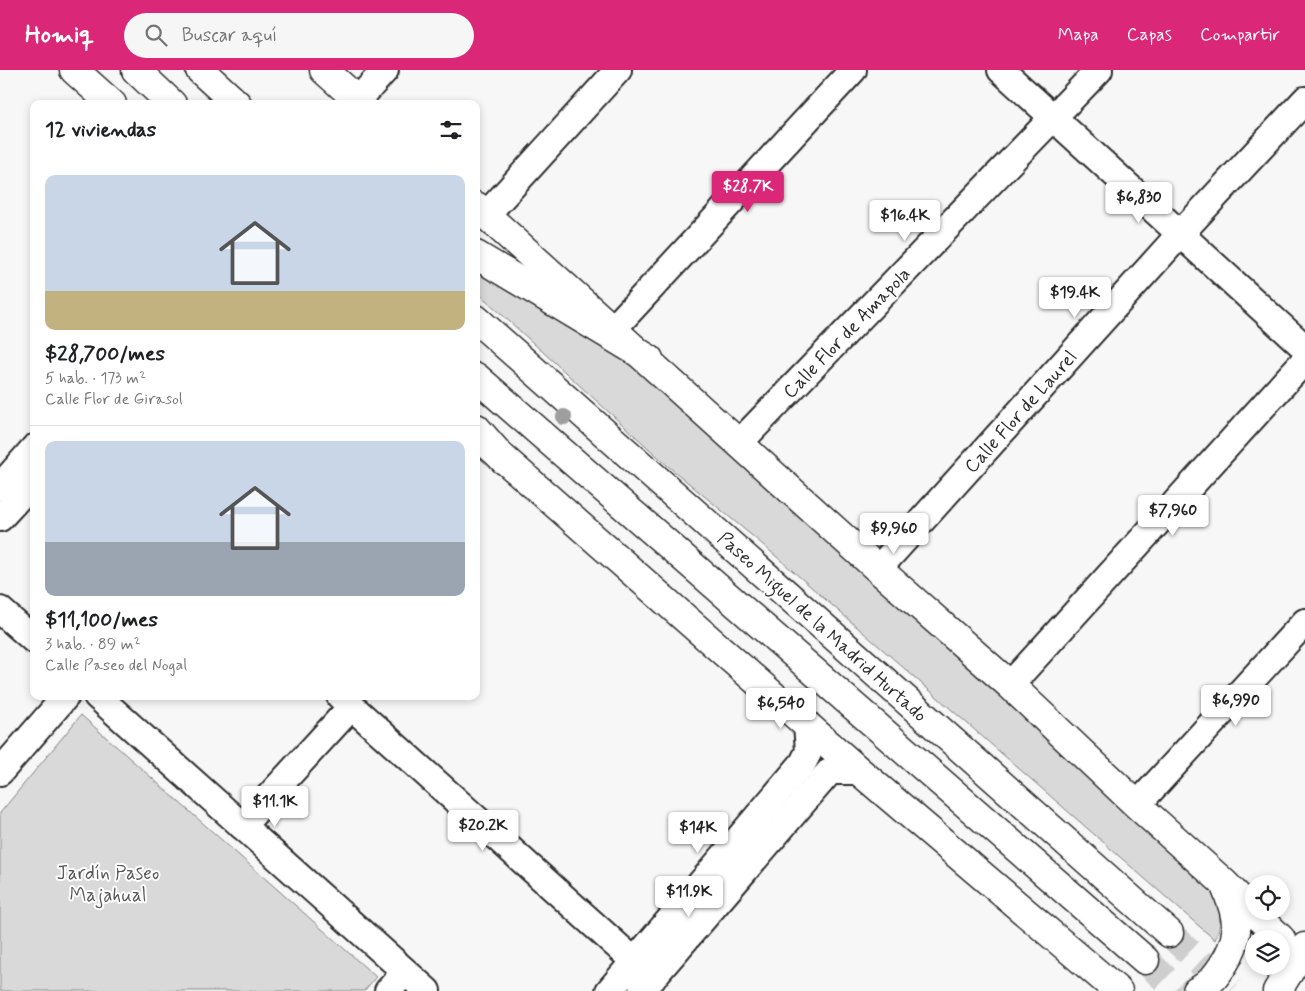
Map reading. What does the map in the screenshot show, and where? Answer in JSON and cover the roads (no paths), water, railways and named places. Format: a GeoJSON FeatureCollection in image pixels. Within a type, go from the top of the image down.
{"type":"FeatureCollection","features":[{"type":"Feature","properties":{"kind":"main road"},"geometry":{"type":"LineString","coordinates":[[74,70],[108,100]]}},
{"type":"Feature","properties":{"kind":"main road"},"geometry":{"type":"LineString","coordinates":[[136,70],[168,100]]}},
{"type":"Feature","properties":{"kind":"main road"},"geometry":{"type":"LineString","coordinates":[[200,70],[234,100]]}},
{"type":"Feature","properties":{"kind":"main road"},"geometry":{"type":"LineString","coordinates":[[335,73],[358,100]]}},
{"type":"Feature","properties":{"kind":"main road"},"geometry":{"type":"LineString","coordinates":[[481,211],[649,359],[878,569],[1010,685],[1137,805],[1294,948],[1277,991]]}},
{"type":"Feature","properties":{"kind":"main road"},"geometry":{"type":"LineString","coordinates":[[480,258],[649,359]]}},
{"type":"Feature","properties":{"kind":"main road","name":"Paseo Miguel de la Madrid Hurtado"},"geometry":{"type":"LineString","coordinates":[[480,323],[1169,933]]}},
{"type":"Feature","properties":{"kind":"main road","name":"Paseo Miguel de la Madrid Hurtado"},"geometry":{"type":"LineString","coordinates":[[480,380],[1145,960]]}},
{"type":"Feature","properties":{"kind":"main road"},"geometry":{"type":"LineString","coordinates":[[480,433],[504,460]]}},
{"type":"Feature","properties":{"kind":"main road"},"geometry":{"type":"LineString","coordinates":[[480,439],[859,771],[1118,990]]}},
{"type":"Feature","properties":{"kind":"main road"},"geometry":{"type":"LineString","coordinates":[[1196,991],[1202,988],[1224,966],[1236,933],[1234,909],[1224,883]]}},
{"type":"Feature","properties":{"kind":"street"},"geometry":{"type":"LineString","coordinates":[[362,100],[385,70]]}},
{"type":"Feature","properties":{"kind":"street"},"geometry":{"type":"LineString","coordinates":[[481,211],[618,70]]}},
{"type":"Feature","properties":{"kind":"street"},"geometry":{"type":"LineString","coordinates":[[613,328],[853,70]]}},
{"type":"Feature","properties":{"kind":"street"},"geometry":{"type":"LineString","coordinates":[[1001,70],[1305,348]]}},
{"type":"Feature","properties":{"kind":"street","name":"Calle Flor de Amapola"},"geometry":{"type":"LineString","coordinates":[[740,442],[1054,118],[1098,70]]}},
{"type":"Feature","properties":{"kind":"street","name":"Calle Flor de Laurel"},"geometry":{"type":"LineString","coordinates":[[878,569],[1180,234],[1305,100]]}},
{"type":"Feature","properties":{"kind":"street"},"geometry":{"type":"LineString","coordinates":[[1010,685],[1305,360]]}},
{"type":"Feature","properties":{"kind":"street"},"geometry":{"type":"LineString","coordinates":[[0,486],[30,452]]}},
{"type":"Feature","properties":{"kind":"street"},"geometry":{"type":"LineString","coordinates":[[0,518],[30,484]]}},
{"type":"Feature","properties":{"kind":"street"},"geometry":{"type":"LineString","coordinates":[[0,610],[30,636]]}},
{"type":"Feature","properties":{"kind":"street"},"geometry":{"type":"LineString","coordinates":[[1137,805],[1305,622]]}},
{"type":"Feature","properties":{"kind":"street"},"geometry":{"type":"LineString","coordinates":[[0,772],[63,700]]}},
{"type":"Feature","properties":{"kind":"street"},"geometry":{"type":"LineString","coordinates":[[100,700],[427,991]]}},
{"type":"Feature","properties":{"kind":"street"},"geometry":{"type":"LineString","coordinates":[[242,826],[346,701],[643,976]]}},
{"type":"Feature","properties":{"kind":"street"},"geometry":{"type":"LineString","coordinates":[[609,991],[643,976],[701,902],[803,763],[809,751],[807,724]]}},
{"type":"Feature","properties":{"kind":"street"},"geometry":{"type":"LineString","coordinates":[[701,902],[830,771],[859,771]]}},
{"type":"Feature","properties":{"kind":"street"},"geometry":{"type":"LineString","coordinates":[[388,991],[405,972]]}},
{"type":"Feature","properties":{"kind":"tunnel"},"geometry":{"type":"LineString","coordinates":[[1169,933],[1231,991]]}},
{"type":"Feature","properties":{"kind":"tunnel"},"geometry":{"type":"LineString","coordinates":[[1145,960],[1178,991]]}},
{"type":"Feature","properties":{"kind":"park label","name":"Jardín Paseo Majahual"},"geometry":{"type":"Point","coordinates":[108,883]}}]}
